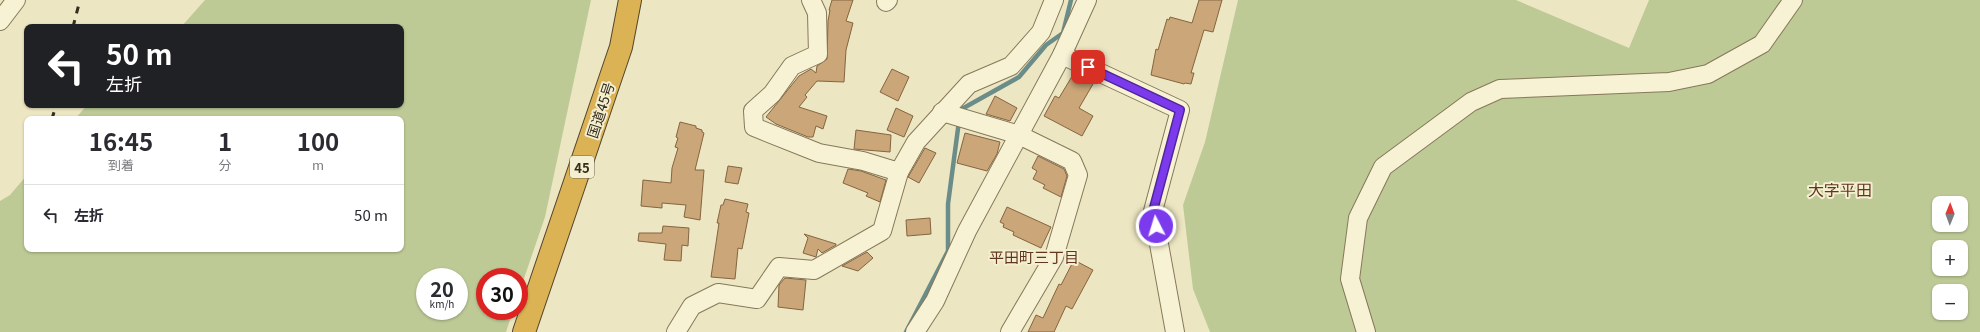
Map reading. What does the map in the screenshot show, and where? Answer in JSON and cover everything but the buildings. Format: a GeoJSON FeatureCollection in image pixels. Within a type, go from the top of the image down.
{"type":"FeatureCollection","features":[{"type":"Feature","properties":{"kind":"highway","name":"国道45号"},"geometry":{"type":"LineString","coordinates":[[524,332],[614,69],[621,47],[630,0]]}},
{"type":"Feature","properties":{"kind":"street"},"geometry":{"type":"LineString","coordinates":[[0,21],[16,0]]}},
{"type":"Feature","properties":{"kind":"street"},"geometry":{"type":"LineString","coordinates":[[811,0],[817,13],[818,54],[792,66],[772,94],[753,111],[754,127],[819,153],[863,161],[899,172]]}},
{"type":"Feature","properties":{"kind":"street"},"geometry":{"type":"LineString","coordinates":[[676,332],[692,306],[718,293],[757,299],[779,266],[814,270],[882,231],[899,172],[916,142],[953,115],[969,84],[1011,66],[1041,32],[1054,0]]}},
{"type":"Feature","properties":{"kind":"street"},"geometry":{"type":"LineString","coordinates":[[915,332],[935,301],[967,231],[1019,135],[1034,103],[1062,55],[1087,0]]}},
{"type":"Feature","properties":{"kind":"street"},"geometry":{"type":"LineString","coordinates":[[1366,332],[1350,279],[1358,218],[1383,167],[1471,102],[1500,89],[1669,82],[1708,74],[1762,44],[1793,0]]}},
{"type":"Feature","properties":{"kind":"street"},"geometry":{"type":"LineString","coordinates":[[1062,55],[1180,110],[1153,211],[1175,332]]}},
{"type":"Feature","properties":{"kind":"street"},"geometry":{"type":"LineString","coordinates":[[953,115],[1019,135],[1072,161],[1078,175],[1054,256],[1010,332]]}},
{"type":"Feature","properties":{"kind":"green space"},"geometry":{"type":"Polygon","coordinates":[[[205,0],[591,0],[545,217],[528,268],[476,268],[476,320],[510,320],[506,332],[0,332],[0,201],[10,195],[24,179],[24,252],[404,252],[404,116],[78,116],[84,108],[404,108],[404,24],[184,24],[205,0]]]}},
{"type":"Feature","properties":{"kind":"green space"},"geometry":{"type":"Polygon","coordinates":[[[1238,0],[1516,0],[1629,48],[1649,0],[1980,0],[1980,332],[1210,332],[1193,289],[1183,205],[1205,142],[1238,0]]]}},
{"type":"Feature","properties":{"kind":"waterway"},"geometry":{"type":"LineString","coordinates":[[960,112],[960,110],[1019,77],[1046,45],[1063,33],[1071,0]]}},
{"type":"Feature","properties":{"kind":"waterway"},"geometry":{"type":"LineString","coordinates":[[906,332],[948,251],[948,204],[959,121]]}},
{"type":"Feature","properties":{"kind":"railway"},"geometry":{"type":"LineString","coordinates":[[74,24],[80,0]]}},
{"type":"Feature","properties":{"kind":"railway"},"geometry":{"type":"LineString","coordinates":[[53,116],[55,108]]}},
{"type":"Feature","properties":{"kind":"district","name":"大字平田"},"geometry":{"type":"Point","coordinates":[1840,189]}},
{"type":"Feature","properties":{"kind":"district","name":"平田町三丁目"},"geometry":{"type":"Point","coordinates":[1034,256]}},
{"type":"Feature","properties":{"kind":"route"},"geometry":{"type":"LineString","coordinates":[[1088,67],[1180,110],[1153,211],[1156,226]]}}]}
